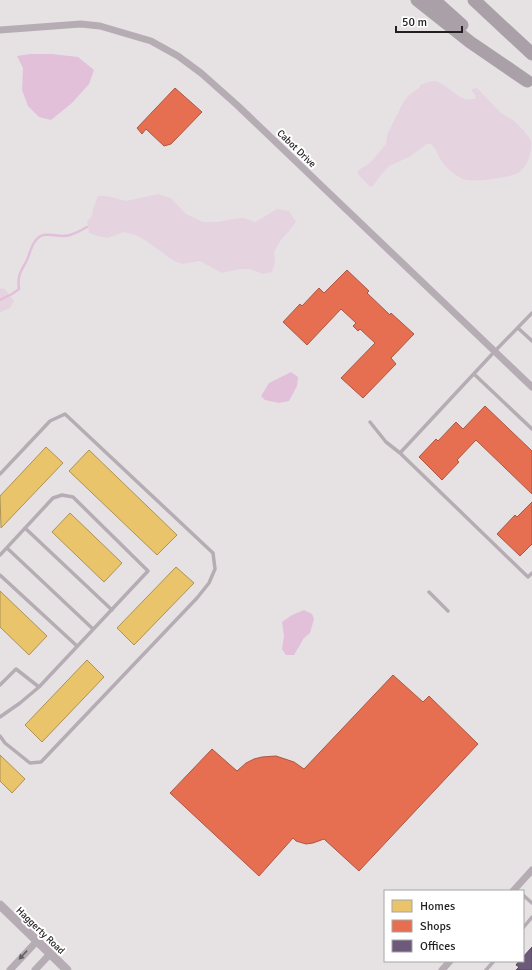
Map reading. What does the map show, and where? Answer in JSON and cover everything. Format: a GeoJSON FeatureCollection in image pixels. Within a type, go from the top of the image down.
{"type":"FeatureCollection","features":[{"type":"Feature","properties":{"kind":"highway"},"geometry":{"type":"LineString","coordinates":[[417,0],[470,42],[530,84]]}},
{"type":"Feature","properties":{"kind":"highway"},"geometry":{"type":"LineString","coordinates":[[434,0],[530,84]]}},
{"type":"Feature","properties":{"kind":"highway"},"geometry":{"type":"LineString","coordinates":[[474,0],[532,54]]}},
{"type":"Feature","properties":{"kind":"street","name":"Cabot Drive"},"geometry":{"type":"LineString","coordinates":[[0,30],[81,24],[100,26],[151,41],[178,56],[201,73],[237,105],[532,387]]}},
{"type":"Feature","properties":{"kind":"street"},"geometry":{"type":"LineString","coordinates":[[516,890],[532,870]]}},
{"type":"Feature","properties":{"kind":"street","name":"Haggerty Road"},"geometry":{"type":"LineString","coordinates":[[0,905],[67,970]]}},
{"type":"Feature","properties":{"kind":"street"},"geometry":{"type":"LineString","coordinates":[[10,970],[37,941]]}},
{"type":"Feature","properties":{"kind":"street"},"geometry":{"type":"LineString","coordinates":[[35,970],[50,954]]}},
{"type":"Feature","properties":{"kind":"street"},"geometry":{"type":"LineString","coordinates":[[442,970],[449,962]]}},
{"type":"Feature","properties":{"kind":"lane"},"geometry":{"type":"LineString","coordinates":[[400,453],[532,313]]}},
{"type":"Feature","properties":{"kind":"lane"},"geometry":{"type":"LineString","coordinates":[[518,328],[532,341]]}},
{"type":"Feature","properties":{"kind":"lane"},"geometry":{"type":"LineString","coordinates":[[474,374],[532,429]]}},
{"type":"Feature","properties":{"kind":"lane"},"geometry":{"type":"LineString","coordinates":[[0,474],[50,421],[65,414],[213,553],[215,569],[209,583],[197,598],[41,762],[30,763],[5,743],[0,736]]}},
{"type":"Feature","properties":{"kind":"lane"},"geometry":{"type":"LineString","coordinates":[[370,422],[386,442],[400,453],[532,581]]}},
{"type":"Feature","properties":{"kind":"lane"},"geometry":{"type":"LineString","coordinates":[[0,555],[53,498],[62,495],[73,497],[148,572],[39,687],[0,717]]}},
{"type":"Feature","properties":{"kind":"lane"},"geometry":{"type":"LineString","coordinates":[[25,528],[112,610]]}},
{"type":"Feature","properties":{"kind":"lane"},"geometry":{"type":"LineString","coordinates":[[7,548],[93,629]]}},
{"type":"Feature","properties":{"kind":"lane"},"geometry":{"type":"LineString","coordinates":[[528,577],[532,573]]}},
{"type":"Feature","properties":{"kind":"lane"},"geometry":{"type":"LineString","coordinates":[[0,575],[77,646]]}},
{"type":"Feature","properties":{"kind":"lane"},"geometry":{"type":"LineString","coordinates":[[429,592],[448,611]]}},
{"type":"Feature","properties":{"kind":"lane"},"geometry":{"type":"LineString","coordinates":[[0,685],[16,669],[39,687]]}},
{"type":"Feature","properties":{"kind":"lane"},"geometry":{"type":"LineString","coordinates":[[524,896],[532,903]]}},
{"type":"Feature","properties":{"kind":"lane"},"geometry":{"type":"LineString","coordinates":[[524,927],[532,918]]}},
{"type":"Feature","properties":{"kind":"lane"},"geometry":{"type":"LineString","coordinates":[[486,970],[493,962]]}},
{"type":"Feature","properties":{"kind":"shaded area"},"geometry":{"type":"Polygon","coordinates":[[[30,54],[52,54],[78,57],[94,70],[89,84],[72,103],[51,120],[39,117],[28,106],[22,90],[23,68],[17,56],[30,54]]]}},
{"type":"Feature","properties":{"kind":"shaded area"},"geometry":{"type":"Polygon","coordinates":[[[435,81],[465,99],[476,98],[472,89],[477,88],[502,114],[513,121],[530,138],[530,155],[527,163],[518,173],[507,177],[468,180],[454,174],[446,167],[433,146],[431,144],[427,144],[409,157],[389,166],[373,186],[370,187],[357,171],[370,163],[386,144],[387,135],[404,101],[409,95],[420,87],[420,85],[435,81]]]}},
{"type":"Feature","properties":{"kind":"shaded area"},"geometry":{"type":"Polygon","coordinates":[[[158,194],[171,198],[186,214],[203,222],[218,222],[244,218],[255,222],[277,209],[289,211],[296,222],[281,240],[274,252],[275,262],[272,272],[263,274],[250,269],[239,269],[222,273],[200,261],[182,264],[174,261],[145,240],[124,232],[108,238],[89,233],[87,221],[92,216],[98,196],[107,196],[126,201],[158,194]]]}},
{"type":"Feature","properties":{"kind":"shaded area"},"geometry":{"type":"Polygon","coordinates":[[[0,288],[5,289],[14,301],[10,308],[1,312],[0,312],[0,288]]]}},
{"type":"Feature","properties":{"kind":"shaded area"},"geometry":{"type":"Polygon","coordinates":[[[291,372],[298,377],[297,386],[289,401],[279,403],[265,400],[261,396],[269,383],[291,372]]]}},
{"type":"Feature","properties":{"kind":"shaded area"},"geometry":{"type":"Polygon","coordinates":[[[304,610],[312,614],[314,619],[310,633],[304,638],[294,655],[286,655],[282,649],[284,636],[282,622],[292,615],[304,610]]]}},
{"type":"Feature","properties":{"kind":"building: Homes"},"geometry":{"type":"Polygon","coordinates":[[[46,447],[63,463],[1,528],[0,496],[46,447]]]}},
{"type":"Feature","properties":{"kind":"building: Homes"},"geometry":{"type":"Polygon","coordinates":[[[89,450],[177,535],[157,555],[69,471],[89,450]]]}},
{"type":"Feature","properties":{"kind":"building: Homes"},"geometry":{"type":"Polygon","coordinates":[[[70,513],[122,563],[104,582],[52,532],[70,513]]]}},
{"type":"Feature","properties":{"kind":"building: Homes"},"geometry":{"type":"Polygon","coordinates":[[[176,567],[194,583],[134,645],[117,628],[176,567]]]}},
{"type":"Feature","properties":{"kind":"building: Homes"},"geometry":{"type":"Polygon","coordinates":[[[0,591],[47,636],[29,655],[0,627],[0,591]]]}},
{"type":"Feature","properties":{"kind":"building: Homes"},"geometry":{"type":"Polygon","coordinates":[[[87,660],[104,677],[42,742],[25,725],[87,660]]]}},
{"type":"Feature","properties":{"kind":"building: Homes"},"geometry":{"type":"Polygon","coordinates":[[[0,755],[25,779],[12,793],[0,781],[0,755]]]}},
{"type":"Feature","properties":{"kind":"building: Shops"},"geometry":{"type":"Polygon","coordinates":[[[175,88],[202,112],[171,144],[164,146],[146,129],[142,134],[137,128],[175,88]]]}},
{"type":"Feature","properties":{"kind":"building: Shops"},"geometry":{"type":"Polygon","coordinates":[[[347,270],[369,291],[367,293],[390,315],[391,313],[414,334],[391,358],[396,364],[363,398],[341,378],[375,343],[360,329],[358,331],[353,326],[356,323],[341,309],[307,345],[283,322],[300,304],[302,306],[319,288],[324,293],[347,270]]]}},
{"type":"Feature","properties":{"kind":"building: Shops"},"geometry":{"type":"Polygon","coordinates":[[[485,406],[532,451],[532,494],[476,440],[457,460],[459,462],[442,480],[419,457],[436,439],[438,441],[456,422],[463,429],[485,406]]]}},
{"type":"Feature","properties":{"kind":"building: Shops"},"geometry":{"type":"Polygon","coordinates":[[[532,502],[532,544],[520,556],[497,534],[515,515],[517,517],[532,502]]]}},
{"type":"Feature","properties":{"kind":"building: Shops"},"geometry":{"type":"Polygon","coordinates":[[[393,675],[423,702],[429,696],[478,744],[359,871],[324,839],[306,844],[296,841],[293,838],[259,876],[170,793],[212,749],[237,771],[246,763],[254,759],[276,756],[294,762],[304,769],[393,675]]]}},
{"type":"Feature","properties":{"kind":"building: Offices"},"geometry":{"type":"Polygon","coordinates":[[[532,947],[532,970],[516,970],[519,967],[516,965],[518,962],[524,962],[524,956],[532,947]]]}},
{"type":"Feature","properties":{"kind":"waterway"},"geometry":{"type":"LineString","coordinates":[[0,300],[19,289],[20,274],[36,240],[43,235],[70,235],[87,227]]}}]}
